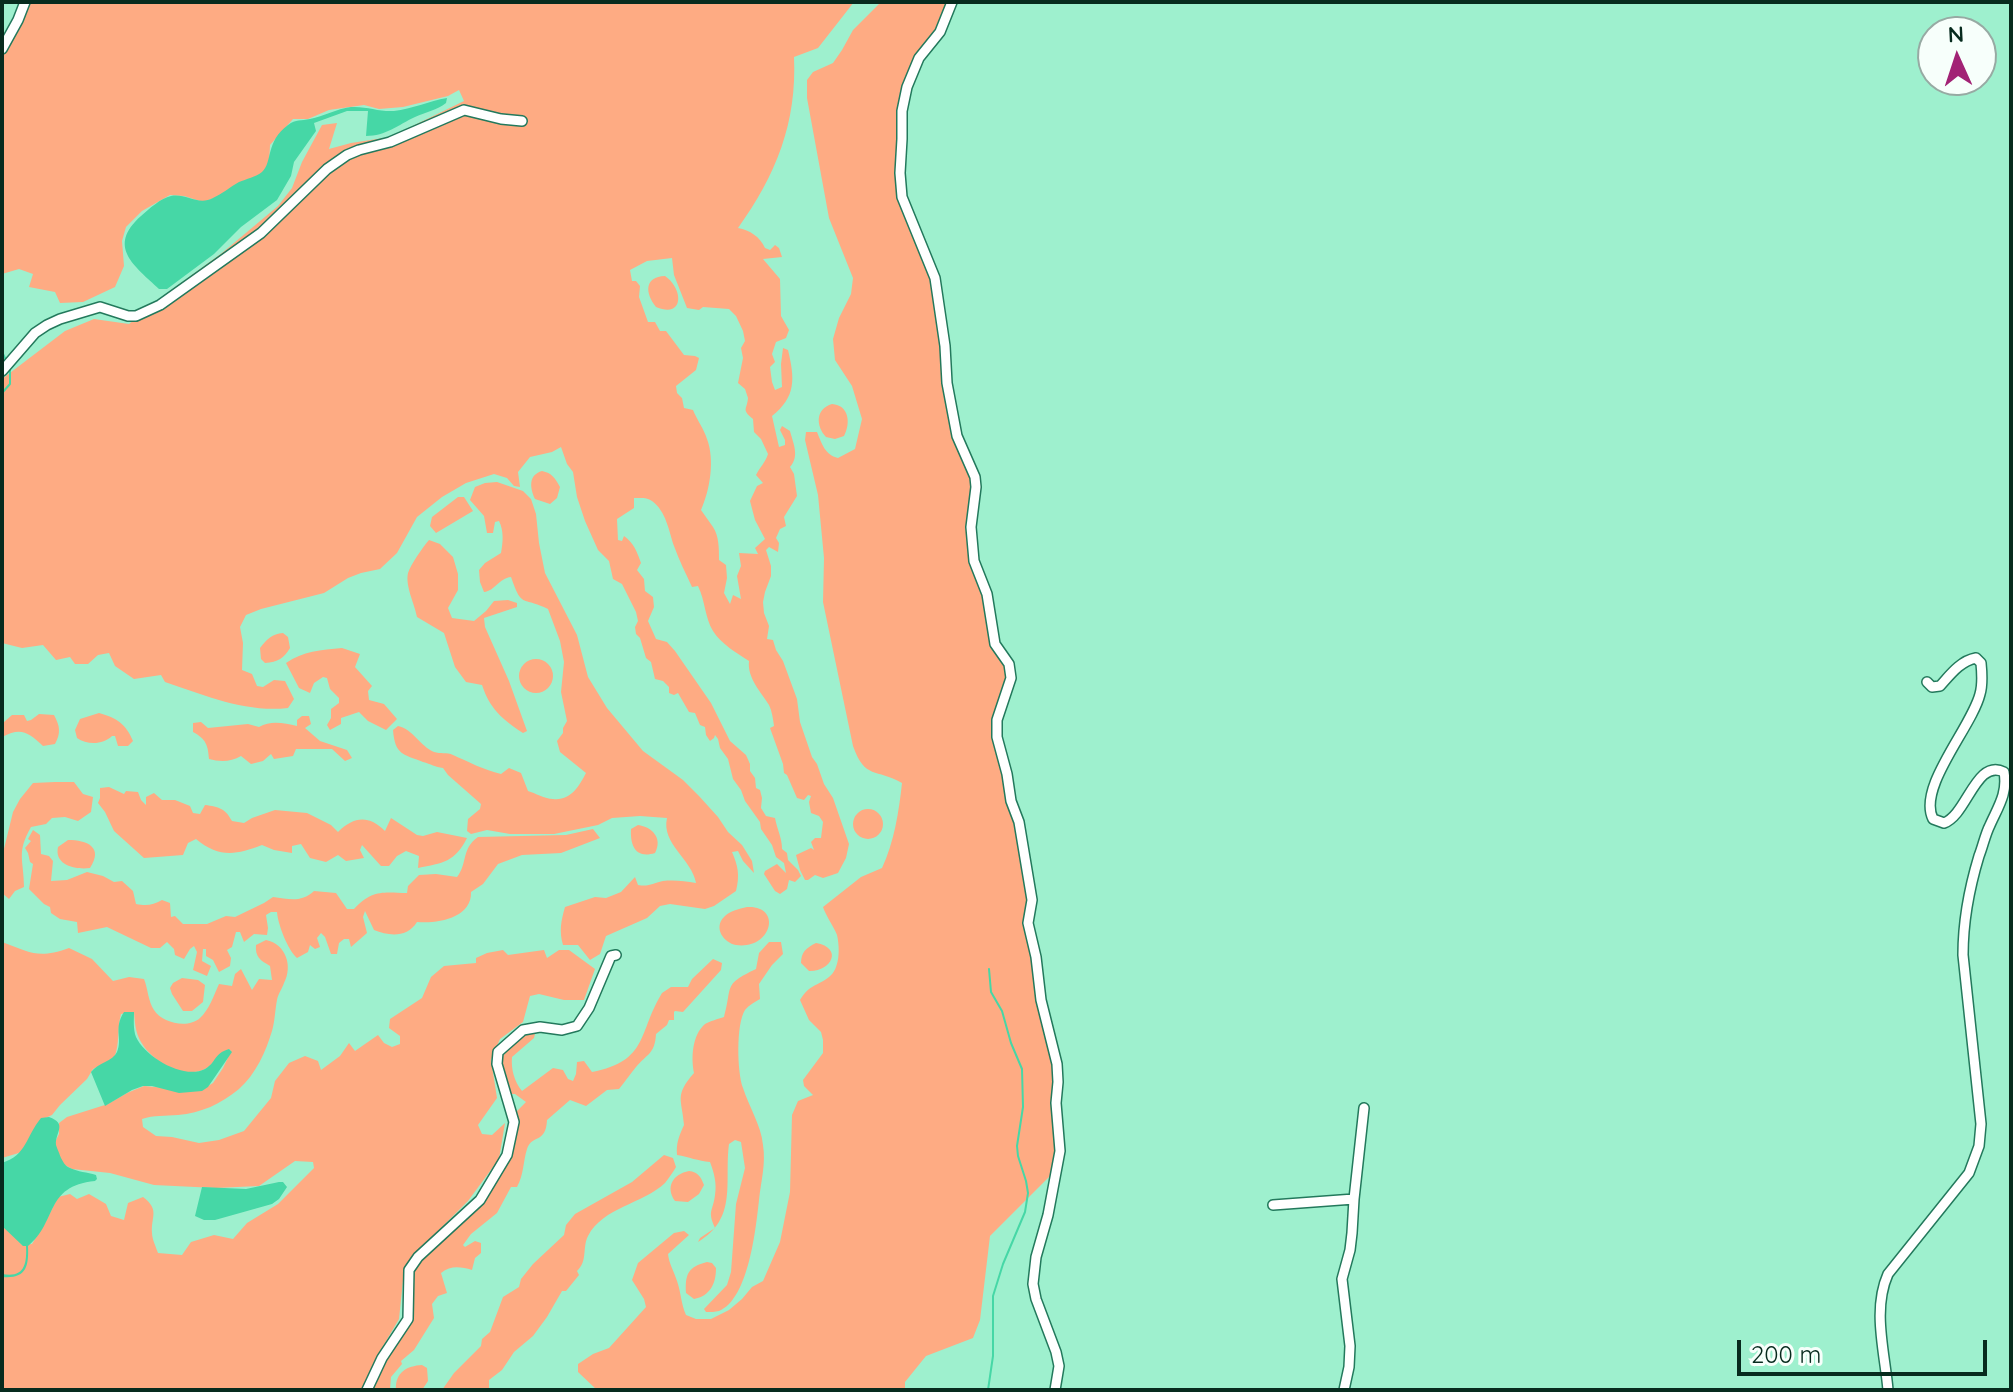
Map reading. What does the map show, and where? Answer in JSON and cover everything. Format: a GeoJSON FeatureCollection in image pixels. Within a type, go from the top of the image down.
{"type":"FeatureCollection","features":[{"type":"Feature","properties":{"kind":"street"},"geometry":{"type":"LineString","coordinates":[[2,49],[25,2]]}},
{"type":"Feature","properties":{"kind":"street"},"geometry":{"type":"LineString","coordinates":[[952,2],[940,32],[919,58],[907,87],[902,111],[900,173],[902,197],[935,278],[947,383],[957,436],[975,477],[971,527],[974,561],[987,594],[995,644],[1009,664],[1011,678],[997,720],[997,737],[1011,801],[1019,822],[1032,900],[1028,923],[1058,1073],[1056,1103],[1060,1151],[1048,1215],[1036,1257],[1033,1284],[1059,1366],[1055,1390]]}},
{"type":"Feature","properties":{"kind":"street"},"geometry":{"type":"LineString","coordinates":[[2,371],[35,333],[60,319],[100,307],[136,316],[160,305],[261,233],[327,169],[347,155],[390,142],[464,110],[522,121]]}},
{"type":"Feature","properties":{"kind":"street"},"geometry":{"type":"LineString","coordinates":[[1888,1390],[1880,1306],[1882,1287],[1888,1274],[1969,1173],[1979,1146],[1981,1124],[1963,929],[1979,857],[2006,781],[2000,769],[1988,771],[1978,780],[1955,817],[1944,823],[1933,819],[1930,814],[1931,793],[1981,693],[1981,663],[1976,658],[1971,659],[1958,667],[1940,686],[1932,687],[1927,682]]}},
{"type":"Feature","properties":{"kind":"street"},"geometry":{"type":"LineString","coordinates":[[367,1390],[382,1358],[408,1319],[409,1270],[418,1257],[480,1200],[507,1155],[514,1122],[497,1064],[498,1052],[523,1030],[540,1027],[562,1030],[577,1026],[589,1008],[611,956],[616,955]]}},
{"type":"Feature","properties":{"kind":"street"},"geometry":{"type":"LineString","coordinates":[[1344,1390],[1350,1346],[1342,1279],[1350,1250],[1364,1108]]}},
{"type":"Feature","properties":{"kind":"street"},"geometry":{"type":"LineString","coordinates":[[1273,1205],[1354,1199]]}},
{"type":"Feature","properties":{"kind":"shaded area"},"geometry":{"type":"Polygon","coordinates":[[[27,2],[854,2],[818,48],[794,57],[788,126],[773,168],[738,228],[754,235],[765,248],[770,250],[775,245],[782,257],[763,259],[780,279],[781,316],[789,330],[786,338],[776,342],[772,354],[775,362],[770,367],[775,390],[782,387],[783,348],[788,350],[792,370],[792,387],[786,402],[772,416],[779,447],[785,445],[780,430],[782,426],[790,431],[795,454],[790,467],[797,496],[784,517],[786,526],[780,529],[776,538],[778,552],[769,547],[766,550],[771,576],[763,602],[764,613],[769,626],[767,639],[773,640],[783,661],[797,699],[800,722],[812,757],[833,798],[849,844],[838,873],[823,878],[815,875],[805,880],[796,855],[811,848],[814,850],[811,842],[821,838],[823,822],[811,813],[811,796],[804,800],[797,798],[784,773],[770,728],[774,726],[771,710],[752,679],[749,661],[713,631],[698,586],[692,587],[661,510],[650,500],[634,498],[634,508],[617,519],[618,540],[622,541],[624,536],[640,559],[637,570],[644,579],[645,591],[653,597],[654,607],[648,621],[656,639],[667,642],[675,651],[711,703],[730,741],[746,755],[756,788],[760,790],[761,808],[766,816],[775,818],[782,849],[801,876],[795,882],[789,880],[787,889],[780,894],[775,891],[764,874],[777,864],[786,873],[784,863],[776,857],[760,822],[733,779],[718,739],[715,735],[710,741],[705,727],[700,725],[695,713],[689,712],[678,693],[669,693],[669,687],[663,681],[655,679],[651,662],[646,658],[636,634],[636,612],[622,584],[613,579],[609,561],[598,550],[577,497],[573,472],[561,447],[530,457],[518,472],[520,487],[494,474],[466,483],[442,497],[417,517],[397,553],[380,569],[348,578],[324,593],[246,615],[240,627],[242,670],[252,674],[257,686],[263,687],[274,680],[285,681],[294,699],[288,708],[257,708],[225,702],[165,682],[161,675],[134,679],[115,666],[109,653],[98,655],[88,664],[75,664],[70,657],[56,660],[43,645],[22,648],[2,643],[2,379],[65,331],[94,319],[129,324],[222,253],[278,206],[292,188],[322,125],[337,123],[329,149],[390,137],[464,101],[459,90],[448,96],[403,107],[379,109],[364,105],[329,110],[308,119],[293,119],[270,145],[269,166],[263,174],[203,202],[170,195],[142,211],[126,227],[122,241],[124,266],[115,287],[83,302],[60,303],[55,292],[29,287],[33,274],[19,269],[2,274],[2,45],[27,2]],[[672,258],[647,261],[630,270],[632,281],[640,286],[639,297],[648,322],[655,322],[660,331],[666,331],[684,355],[699,358],[696,370],[676,386],[684,408],[693,410],[709,447],[710,475],[701,510],[716,534],[719,560],[726,565],[724,593],[730,604],[733,595],[741,599],[737,576],[741,566],[739,553],[758,554],[755,548],[765,539],[750,501],[757,486],[763,483],[756,475],[768,454],[754,432],[753,419],[746,411],[748,398],[745,389],[738,383],[743,358],[741,348],[745,341],[736,316],[729,309],[687,308],[674,275],[672,258]]]}},
{"type":"Feature","properties":{"kind":"shaded area"},"geometry":{"type":"Polygon","coordinates":[[[881,2],[949,2],[939,28],[919,52],[898,134],[896,170],[932,281],[941,341],[943,382],[971,475],[973,491],[968,520],[984,596],[1008,679],[995,717],[1015,820],[1054,1066],[1057,1151],[1051,1175],[990,1236],[980,1320],[973,1338],[926,1356],[905,1382],[905,1390],[597,1390],[578,1372],[578,1364],[609,1348],[646,1307],[632,1280],[638,1263],[674,1233],[684,1231],[689,1235],[668,1254],[686,1315],[711,1319],[729,1310],[752,1287],[763,1281],[780,1242],[790,1192],[792,1115],[798,1101],[813,1095],[804,1086],[803,1080],[823,1053],[821,1032],[809,1020],[800,1000],[810,988],[829,977],[837,964],[837,935],[823,907],[861,877],[882,868],[895,827],[902,783],[867,769],[853,746],[823,602],[824,558],[818,495],[805,440],[806,432],[817,432],[827,452],[838,458],[855,449],[862,419],[852,386],[835,360],[833,339],[851,294],[853,278],[829,218],[807,98],[807,80],[813,72],[833,63],[853,30],[881,2]]]}},
{"type":"Feature","properties":{"kind":"shaded area"},"geometry":{"type":"Polygon","coordinates":[[[447,98],[446,103],[439,107],[373,136],[366,136],[368,111],[347,111],[314,123],[316,131],[294,162],[291,176],[277,200],[167,289],[159,289],[128,256],[126,237],[131,227],[151,207],[171,196],[208,200],[260,174],[276,138],[291,123],[351,107],[394,111],[447,98]]]}},
{"type":"Feature","properties":{"kind":"shaded area"},"geometry":{"type":"Polygon","coordinates":[[[665,276],[676,288],[678,301],[672,309],[665,310],[656,307],[648,287],[653,279],[665,276]]]}},
{"type":"Feature","properties":{"kind":"shaded area"},"geometry":{"type":"Polygon","coordinates":[[[832,404],[845,411],[848,420],[844,436],[835,439],[826,437],[819,423],[822,410],[832,404]]]}},
{"type":"Feature","properties":{"kind":"shaded area"},"geometry":{"type":"Polygon","coordinates":[[[542,471],[553,476],[560,487],[557,498],[550,504],[535,499],[532,491],[532,479],[542,471]]]}},
{"type":"Feature","properties":{"kind":"shaded area"},"geometry":{"type":"Polygon","coordinates":[[[497,482],[523,491],[531,499],[545,573],[577,635],[588,677],[607,708],[643,751],[683,780],[699,796],[752,861],[754,873],[738,851],[732,852],[738,871],[736,891],[714,906],[705,909],[670,904],[660,906],[647,918],[606,936],[600,954],[590,960],[578,945],[563,945],[561,926],[565,907],[621,892],[635,877],[638,885],[667,881],[696,883],[689,866],[668,836],[667,818],[612,818],[598,825],[554,834],[510,834],[487,830],[471,834],[467,831],[468,819],[480,809],[481,804],[443,768],[401,752],[394,738],[393,730],[398,726],[408,730],[434,752],[451,754],[501,774],[509,768],[521,773],[528,791],[550,799],[570,795],[586,773],[560,752],[557,741],[567,721],[561,692],[564,662],[548,609],[521,598],[511,577],[484,592],[480,582],[479,570],[501,553],[503,541],[499,521],[495,522],[493,533],[487,533],[484,516],[470,500],[475,487],[497,482]]]}},
{"type":"Feature","properties":{"kind":"shaded area"},"geometry":{"type":"Polygon","coordinates":[[[458,497],[464,497],[473,511],[436,533],[430,526],[432,517],[458,497]]]}},
{"type":"Feature","properties":{"kind":"shaded area"},"geometry":{"type":"Polygon","coordinates":[[[429,540],[440,544],[453,557],[458,590],[448,608],[452,618],[474,621],[494,601],[517,603],[517,607],[484,618],[527,731],[523,733],[498,713],[482,685],[466,682],[455,667],[444,633],[417,617],[407,578],[414,560],[429,540]]]}},
{"type":"Feature","properties":{"kind":"shaded area"},"geometry":{"type":"Polygon","coordinates":[[[283,633],[288,637],[290,648],[280,659],[265,663],[261,659],[260,648],[276,634],[283,633]]]}},
{"type":"Feature","properties":{"kind":"shaded area"},"geometry":{"type":"Polygon","coordinates":[[[342,648],[360,654],[355,667],[372,686],[368,691],[369,700],[384,704],[397,719],[386,730],[368,721],[359,712],[341,718],[341,724],[330,730],[327,725],[331,709],[339,703],[339,698],[330,689],[327,678],[314,683],[310,693],[299,688],[286,663],[320,650],[342,648]]]}},
{"type":"Feature","properties":{"kind":"shaded area"},"geometry":{"type":"Polygon","coordinates":[[[536,659],[548,664],[553,676],[548,688],[536,693],[524,688],[519,676],[524,664],[536,659]]]}},
{"type":"Feature","properties":{"kind":"shaded area"},"geometry":{"type":"Polygon","coordinates":[[[99,713],[120,722],[133,741],[128,746],[118,746],[115,736],[95,743],[77,738],[75,730],[80,719],[99,713]]]}},
{"type":"Feature","properties":{"kind":"shaded area"},"geometry":{"type":"Polygon","coordinates":[[[39,714],[54,715],[59,730],[55,744],[43,746],[28,734],[19,732],[2,737],[2,718],[4,722],[12,715],[24,715],[27,721],[39,714]]]}},
{"type":"Feature","properties":{"kind":"shaded area"},"geometry":{"type":"Polygon","coordinates":[[[309,716],[311,724],[305,728],[320,741],[347,750],[352,758],[345,761],[332,749],[296,749],[293,756],[274,759],[271,754],[263,761],[251,764],[241,756],[213,760],[209,759],[204,740],[193,732],[193,723],[201,722],[208,728],[248,724],[259,727],[273,723],[297,726],[297,720],[309,716]]]}},
{"type":"Feature","properties":{"kind":"shaded area"},"geometry":{"type":"Polygon","coordinates":[[[74,782],[83,794],[93,797],[91,812],[78,821],[65,817],[52,818],[46,824],[31,827],[22,850],[24,887],[15,891],[9,899],[2,893],[2,857],[13,812],[20,799],[33,783],[74,782]]]}},
{"type":"Feature","properties":{"kind":"shaded area"},"geometry":{"type":"Polygon","coordinates":[[[109,787],[124,794],[126,791],[138,792],[146,805],[146,797],[154,793],[162,800],[175,800],[190,806],[193,813],[200,814],[205,805],[224,811],[232,821],[244,823],[275,810],[307,813],[338,832],[356,820],[373,822],[385,831],[391,818],[417,835],[437,832],[467,838],[453,857],[418,868],[419,856],[406,851],[389,866],[381,866],[362,845],[360,850],[364,858],[346,861],[338,855],[326,862],[310,858],[301,844],[292,846],[292,853],[262,845],[228,853],[212,849],[196,839],[188,843],[183,855],[144,858],[114,831],[98,803],[100,788],[109,787]]]}},
{"type":"Feature","properties":{"kind":"shaded area"},"geometry":{"type":"Polygon","coordinates":[[[868,809],[879,813],[883,824],[879,835],[868,839],[857,835],[853,824],[857,813],[868,809]]]}},
{"type":"Feature","properties":{"kind":"shaded area"},"geometry":{"type":"Polygon","coordinates":[[[638,825],[655,834],[658,843],[655,853],[643,854],[636,850],[631,829],[638,825]]]}},
{"type":"Feature","properties":{"kind":"shaded area"},"geometry":{"type":"Polygon","coordinates":[[[593,829],[600,838],[561,853],[522,855],[498,864],[483,884],[471,892],[466,908],[452,918],[417,922],[403,933],[386,934],[374,930],[365,911],[363,917],[367,933],[351,947],[349,939],[344,939],[339,943],[337,954],[331,954],[321,933],[317,938],[320,947],[315,949],[310,945],[308,952],[297,958],[284,937],[277,912],[271,912],[266,915],[267,935],[254,934],[244,942],[240,932],[236,932],[232,947],[227,950],[231,958],[230,966],[219,972],[213,960],[206,956],[206,949],[203,949],[202,961],[211,966],[207,976],[193,970],[197,952],[194,946],[184,959],[175,955],[167,942],[160,948],[151,948],[107,927],[78,933],[77,922],[60,919],[51,913],[50,907],[29,889],[33,864],[25,848],[31,841],[28,839],[33,830],[40,835],[41,854],[53,861],[51,881],[67,880],[87,872],[114,882],[122,881],[133,891],[136,904],[150,905],[162,900],[170,903],[171,917],[175,916],[183,924],[207,924],[226,916],[235,917],[273,897],[300,899],[314,891],[336,893],[347,909],[354,909],[366,898],[378,894],[407,893],[408,886],[419,875],[457,877],[469,846],[478,837],[566,835],[593,829]]]}},
{"type":"Feature","properties":{"kind":"shaded area"},"geometry":{"type":"Polygon","coordinates":[[[68,840],[91,846],[95,855],[90,868],[72,867],[62,862],[58,847],[68,840]]]}},
{"type":"Feature","properties":{"kind":"shaded area"},"geometry":{"type":"Polygon","coordinates":[[[747,907],[766,913],[769,919],[765,935],[748,945],[732,944],[721,934],[721,921],[734,910],[747,907]]]}},
{"type":"Feature","properties":{"kind":"shaded area"},"geometry":{"type":"Polygon","coordinates":[[[266,940],[283,951],[288,970],[278,998],[272,1031],[260,1062],[245,1083],[218,1103],[186,1114],[142,1119],[143,1127],[156,1136],[199,1143],[244,1131],[271,1098],[275,1081],[289,1063],[305,1056],[318,1061],[321,1070],[340,1056],[349,1043],[355,1051],[378,1035],[392,1047],[400,1044],[400,1036],[389,1028],[390,1019],[422,998],[431,977],[444,966],[476,963],[476,958],[503,950],[508,955],[544,950],[547,958],[559,950],[569,950],[595,969],[584,1000],[564,1000],[539,994],[530,996],[523,1022],[500,1039],[491,1060],[497,1098],[478,1125],[482,1134],[492,1135],[505,1123],[499,1159],[468,1201],[423,1246],[404,1271],[399,1319],[362,1390],[2,1390],[2,1226],[22,1245],[32,1244],[58,1197],[70,1194],[77,1199],[89,1194],[106,1204],[111,1216],[124,1220],[128,1203],[143,1197],[153,1210],[152,1235],[158,1253],[182,1255],[191,1242],[214,1235],[233,1239],[247,1223],[278,1204],[314,1168],[313,1162],[295,1161],[259,1186],[216,1188],[154,1185],[110,1173],[72,1169],[63,1164],[54,1144],[59,1134],[59,1123],[67,1117],[108,1104],[144,1086],[200,1091],[213,1083],[231,1051],[225,1051],[208,1067],[196,1072],[168,1067],[152,1056],[141,1042],[134,1012],[121,1014],[114,1058],[93,1069],[52,1115],[43,1119],[22,1152],[2,1158],[2,942],[35,953],[69,948],[92,959],[113,981],[129,977],[144,979],[150,1003],[158,1015],[182,1024],[200,1018],[209,1007],[219,984],[232,986],[235,974],[241,969],[252,990],[259,979],[272,980],[270,966],[256,952],[256,945],[266,940]]]}},
{"type":"Feature","properties":{"kind":"shaded area"},"geometry":{"type":"Polygon","coordinates":[[[769,942],[781,942],[783,954],[759,984],[760,999],[745,1010],[739,1037],[741,1081],[760,1130],[764,1152],[753,1244],[744,1278],[729,1304],[719,1311],[706,1312],[704,1309],[727,1285],[731,1272],[736,1204],[745,1168],[741,1142],[735,1140],[729,1144],[727,1198],[715,1227],[711,1214],[715,1182],[710,1162],[677,1155],[678,1140],[684,1125],[682,1093],[694,1073],[697,1034],[707,1023],[724,1017],[733,983],[756,969],[759,953],[769,942]]]}},
{"type":"Feature","properties":{"kind":"shaded area"},"geometry":{"type":"Polygon","coordinates":[[[816,943],[830,950],[831,959],[823,968],[809,971],[801,963],[802,956],[816,943]]]}},
{"type":"Feature","properties":{"kind":"shaded area"},"geometry":{"type":"Polygon","coordinates":[[[713,959],[722,963],[721,970],[683,1012],[674,1012],[674,1020],[669,1020],[656,1034],[652,1050],[619,1089],[607,1090],[586,1106],[570,1100],[547,1120],[542,1136],[529,1144],[517,1187],[511,1187],[497,1213],[471,1234],[463,1245],[465,1247],[475,1241],[481,1243],[481,1253],[475,1258],[472,1270],[452,1268],[441,1273],[447,1293],[438,1296],[432,1304],[434,1318],[414,1350],[401,1361],[402,1364],[391,1377],[390,1390],[370,1390],[379,1367],[408,1323],[412,1273],[416,1264],[482,1200],[509,1155],[517,1111],[526,1102],[510,1094],[501,1065],[502,1057],[520,1038],[535,1034],[512,1057],[514,1075],[522,1091],[553,1068],[563,1070],[573,1081],[577,1062],[584,1061],[592,1072],[610,1067],[633,1052],[662,993],[671,987],[688,987],[713,959]]]}},
{"type":"Feature","properties":{"kind":"shaded area"},"geometry":{"type":"Polygon","coordinates":[[[182,978],[198,980],[205,985],[203,1002],[192,1011],[183,1011],[170,988],[182,978]]]}},
{"type":"Feature","properties":{"kind":"shaded area"},"geometry":{"type":"Polygon","coordinates":[[[124,1012],[134,1012],[135,1034],[141,1045],[156,1059],[176,1069],[196,1072],[212,1064],[220,1053],[229,1049],[232,1052],[202,1091],[179,1093],[143,1086],[105,1106],[91,1072],[117,1052],[119,1023],[124,1012]]]}},
{"type":"Feature","properties":{"kind":"shaded area"},"geometry":{"type":"Polygon","coordinates":[[[49,1117],[58,1122],[56,1145],[64,1164],[96,1175],[97,1179],[79,1184],[59,1197],[44,1226],[28,1246],[27,1266],[21,1274],[2,1277],[2,1274],[15,1274],[23,1269],[26,1246],[2,1226],[2,1163],[17,1155],[41,1118],[49,1117]]]}},
{"type":"Feature","properties":{"kind":"shaded area"},"geometry":{"type":"Polygon","coordinates":[[[664,1155],[673,1158],[676,1167],[668,1179],[656,1190],[613,1212],[595,1226],[586,1241],[583,1263],[577,1271],[579,1275],[566,1291],[562,1291],[533,1336],[489,1380],[489,1390],[442,1390],[481,1346],[482,1339],[490,1332],[503,1297],[519,1287],[521,1279],[533,1264],[564,1235],[566,1225],[575,1214],[632,1182],[664,1155]]]}},
{"type":"Feature","properties":{"kind":"shaded area"},"geometry":{"type":"Polygon","coordinates":[[[689,1171],[699,1175],[704,1185],[699,1194],[688,1202],[675,1201],[672,1182],[689,1171]]]}},
{"type":"Feature","properties":{"kind":"shaded area"},"geometry":{"type":"Polygon","coordinates":[[[279,1182],[287,1187],[272,1204],[215,1220],[195,1216],[202,1187],[246,1189],[279,1182]]]}},
{"type":"Feature","properties":{"kind":"shaded area"},"geometry":{"type":"Polygon","coordinates":[[[707,1262],[716,1268],[715,1279],[708,1292],[694,1299],[686,1293],[687,1276],[696,1266],[707,1262]]]}},
{"type":"Feature","properties":{"kind":"shaded area"},"geometry":{"type":"Polygon","coordinates":[[[422,1365],[427,1368],[428,1381],[422,1390],[396,1390],[403,1371],[422,1365]]]}},
{"type":"Feature","properties":{"kind":"waterway"},"geometry":{"type":"LineString","coordinates":[[2,352],[7,362]]}},
{"type":"Feature","properties":{"kind":"waterway"},"geometry":{"type":"LineString","coordinates":[[2,393],[10,384],[10,367]]}},
{"type":"Feature","properties":{"kind":"waterway"},"geometry":{"type":"LineString","coordinates":[[988,1390],[993,1356],[993,1296],[1025,1212],[1028,1193],[1017,1146],[1023,1107],[1022,1069],[1002,1011],[991,992],[989,969]]}}]}
